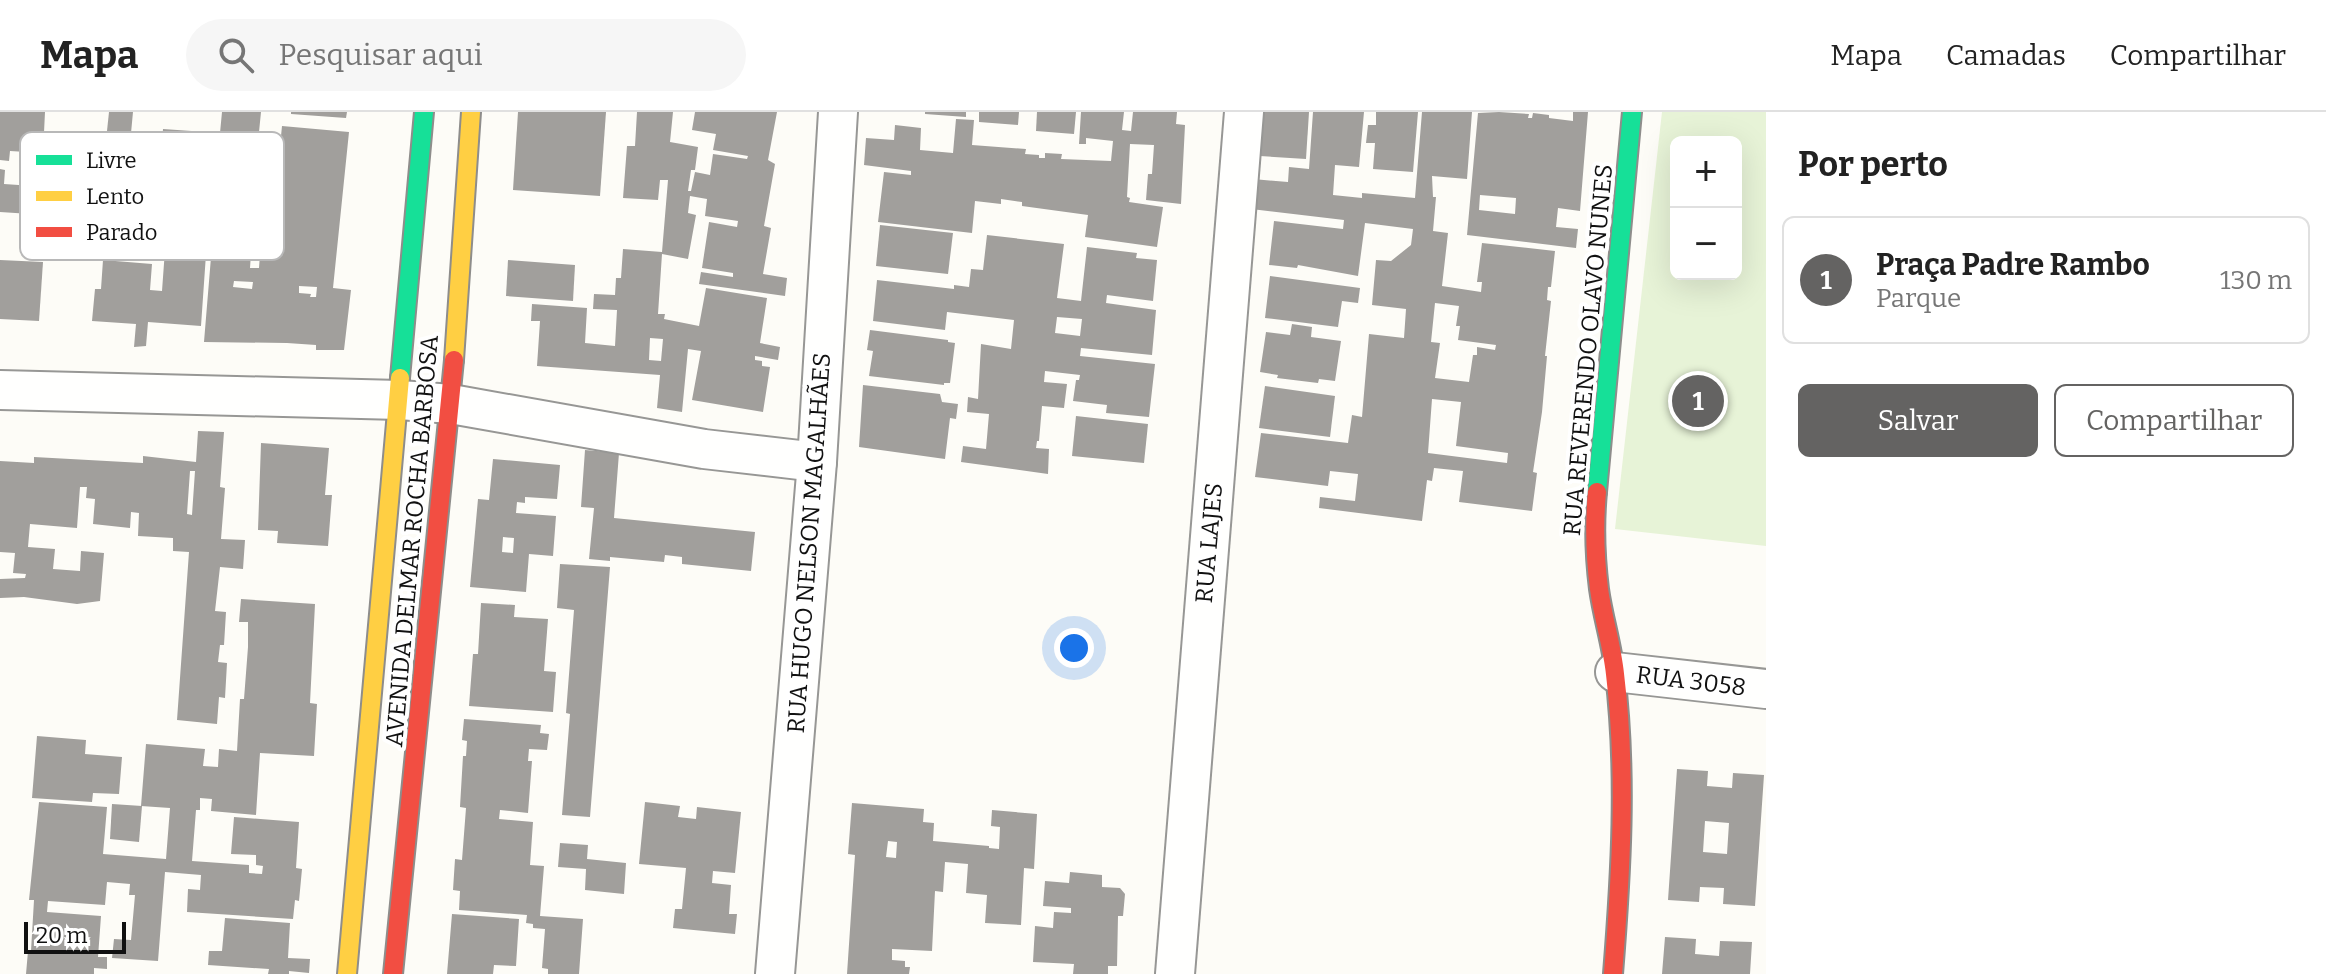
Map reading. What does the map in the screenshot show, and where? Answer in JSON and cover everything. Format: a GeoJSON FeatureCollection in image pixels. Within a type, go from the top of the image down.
{"type":"FeatureCollection","features":[{"type":"Feature","properties":{"kind":"street","name":"AVENIDA DELMAR ROCHA BARBOSA"},"geometry":{"type":"LineString","coordinates":[[347,974],[424,112]]}},
{"type":"Feature","properties":{"kind":"street","name":"AVENIDA DELMAR ROCHA BARBOSA"},"geometry":{"type":"LineString","coordinates":[[393,974],[451,404],[471,112]]}},
{"type":"Feature","properties":{"kind":"street","name":"RUA HUGO NELSON MAGALHÃES"},"geometry":{"type":"LineString","coordinates":[[775,974],[817,462],[838,112]]}},
{"type":"Feature","properties":{"kind":"street","name":"RUA LAJES"},"geometry":{"type":"LineString","coordinates":[[1175,974],[1244,112]]}},
{"type":"Feature","properties":{"kind":"street","name":"RUA REVERENDO OLAVO NUNES"},"geometry":{"type":"LineString","coordinates":[[1613,974],[1621,870],[1623,777],[1615,672],[1599,590],[1594,523],[1632,112]]}},
{"type":"Feature","properties":{"kind":"street"},"geometry":{"type":"LineString","coordinates":[[0,390],[400,400],[451,404],[704,449],[817,462]]}},
{"type":"Feature","properties":{"kind":"street","name":"RUA 3058"},"geometry":{"type":"LineString","coordinates":[[1615,672],[1766,689]]}},
{"type":"Feature","properties":{"kind":"green space"},"geometry":{"type":"Polygon","coordinates":[[[1662,112],[1766,112],[1766,546],[1615,529],[1662,112]]]}},
{"type":"Feature","properties":{"kind":"building"},"geometry":{"type":"Polygon","coordinates":[[[0,112],[45,112],[44,132],[20,132],[20,152],[10,151],[9,161],[0,160],[0,112]]]}},
{"type":"Feature","properties":{"kind":"building"},"geometry":{"type":"Polygon","coordinates":[[[109,112],[133,112],[131,132],[107,131],[109,112]]]}},
{"type":"Feature","properties":{"kind":"building"},"geometry":{"type":"Polygon","coordinates":[[[222,112],[261,112],[259,132],[220,132],[222,112]]]}},
{"type":"Feature","properties":{"kind":"building"},"geometry":{"type":"Polygon","coordinates":[[[291,112],[347,112],[346,118],[291,112]]]}},
{"type":"Feature","properties":{"kind":"building"},"geometry":{"type":"Polygon","coordinates":[[[518,112],[606,112],[600,196],[513,190],[518,112]]]}},
{"type":"Feature","properties":{"kind":"building"},"geometry":{"type":"Polygon","coordinates":[[[637,112],[673,112],[670,142],[698,147],[695,170],[691,170],[688,191],[691,191],[695,172],[710,175],[713,154],[747,159],[748,156],[713,150],[716,134],[692,130],[695,112],[777,112],[768,160],[775,164],[764,226],[771,228],[763,274],[787,278],[785,296],[699,284],[701,272],[733,277],[733,273],[702,268],[709,222],[737,227],[738,221],[705,216],[707,199],[690,196],[688,213],[696,215],[688,259],[662,254],[658,314],[665,314],[664,319],[699,326],[706,288],[767,298],[760,343],[780,347],[778,360],[755,356],[755,360],[762,361],[762,366],[770,367],[763,412],[692,400],[701,351],[688,349],[682,412],[657,408],[660,375],[537,366],[540,321],[531,321],[532,304],[587,308],[585,343],[615,346],[617,310],[593,309],[594,294],[615,295],[616,278],[621,278],[623,249],[662,252],[668,180],[660,180],[658,200],[623,198],[627,146],[635,146],[637,112]],[[650,338],[649,360],[661,361],[663,339],[650,338]]]}},
{"type":"Feature","properties":{"kind":"building"},"geometry":{"type":"Polygon","coordinates":[[[966,112],[966,117],[925,114],[966,112]]]}},
{"type":"Feature","properties":{"kind":"building"},"geometry":{"type":"Polygon","coordinates":[[[979,112],[1019,112],[1018,125],[979,122],[979,112]]]}},
{"type":"Feature","properties":{"kind":"building"},"geometry":{"type":"Polygon","coordinates":[[[1037,112],[1076,112],[1074,134],[1036,131],[1037,112]]]}},
{"type":"Feature","properties":{"kind":"building"},"geometry":{"type":"Polygon","coordinates":[[[1081,112],[1124,112],[1122,130],[1131,131],[1133,112],[1177,112],[1176,124],[1185,125],[1181,204],[1146,200],[1154,145],[1130,144],[1127,197],[1130,198],[1129,202],[1163,207],[1157,247],[1085,237],[1088,215],[1022,206],[1022,202],[1001,199],[1001,204],[975,201],[972,233],[878,222],[884,172],[911,175],[911,171],[864,165],[866,138],[894,140],[895,125],[921,128],[920,150],[953,153],[956,119],[974,120],[972,145],[1026,149],[1025,154],[1039,155],[1039,158],[1045,158],[1045,153],[1062,154],[1061,159],[1111,161],[1113,141],[1086,138],[1086,144],[1079,144],[1081,112]]]}},
{"type":"Feature","properties":{"kind":"building"},"geometry":{"type":"Polygon","coordinates":[[[1263,112],[1309,112],[1306,159],[1260,156],[1263,112]]]}},
{"type":"Feature","properties":{"kind":"building"},"geometry":{"type":"Polygon","coordinates":[[[1313,112],[1364,112],[1359,167],[1335,165],[1333,195],[1362,198],[1362,193],[1415,198],[1422,112],[1472,112],[1467,179],[1432,176],[1433,197],[1436,197],[1433,231],[1448,233],[1442,286],[1481,292],[1482,282],[1477,282],[1482,243],[1555,251],[1551,287],[1548,287],[1547,300],[1551,301],[1542,412],[1533,472],[1537,473],[1532,511],[1459,502],[1463,471],[1434,468],[1432,481],[1427,480],[1422,521],[1319,508],[1320,497],[1355,501],[1358,474],[1330,471],[1328,486],[1255,477],[1261,433],[1348,443],[1352,415],[1362,417],[1369,334],[1404,338],[1406,309],[1372,305],[1376,260],[1391,261],[1411,245],[1413,229],[1365,223],[1358,276],[1298,265],[1297,268],[1269,265],[1274,221],[1343,229],[1344,220],[1251,209],[1253,179],[1288,182],[1289,167],[1309,169],[1313,112]],[[1435,303],[1431,342],[1440,343],[1435,378],[1469,382],[1477,347],[1495,350],[1496,345],[1458,340],[1460,326],[1456,326],[1459,306],[1435,303]],[[1432,399],[1428,453],[1507,463],[1508,453],[1456,446],[1461,402],[1432,399]]]}},
{"type":"Feature","properties":{"kind":"building"},"geometry":{"type":"Polygon","coordinates":[[[1376,112],[1418,112],[1413,172],[1373,169],[1375,143],[1366,143],[1368,125],[1376,125],[1376,112]]]}},
{"type":"Feature","properties":{"kind":"building"},"geometry":{"type":"Polygon","coordinates":[[[1573,112],[1588,112],[1580,211],[1558,208],[1556,227],[1578,229],[1576,248],[1467,235],[1478,113],[1529,114],[1528,118],[1532,118],[1533,113],[1573,121],[1573,112]],[[1480,195],[1479,210],[1515,214],[1516,198],[1480,195]]]}},
{"type":"Feature","properties":{"kind":"building"},"geometry":{"type":"Polygon","coordinates":[[[282,126],[349,132],[333,288],[351,290],[344,350],[316,350],[316,345],[287,343],[204,342],[211,260],[251,260],[250,268],[259,268],[260,260],[284,260],[282,126]],[[234,281],[233,287],[252,289],[253,282],[234,281]],[[299,286],[299,293],[316,297],[317,287],[299,286]]]}},
{"type":"Feature","properties":{"kind":"building"},"geometry":{"type":"Polygon","coordinates":[[[163,129],[206,132],[163,132],[163,129]]]}},
{"type":"Feature","properties":{"kind":"building"},"geometry":{"type":"Polygon","coordinates":[[[0,169],[5,170],[4,184],[20,185],[20,213],[0,212],[0,169]]]}},
{"type":"Feature","properties":{"kind":"building"},"geometry":{"type":"Polygon","coordinates":[[[880,225],[953,233],[948,274],[876,266],[880,225]]]}},
{"type":"Feature","properties":{"kind":"building"},"geometry":{"type":"Polygon","coordinates":[[[987,235],[1064,244],[1057,298],[1081,301],[1087,247],[1137,253],[1136,258],[1157,260],[1153,301],[1107,295],[1106,303],[1156,310],[1152,355],[1081,348],[1080,356],[1155,364],[1149,417],[1106,413],[1107,405],[1073,401],[1076,380],[1080,375],[1045,371],[1044,382],[1067,384],[1064,408],[1042,406],[1036,448],[1049,449],[1048,474],[961,462],[963,446],[986,449],[989,414],[967,412],[968,397],[978,399],[981,344],[1011,349],[1014,320],[947,312],[945,330],[873,321],[877,280],[954,289],[954,285],[969,287],[971,269],[983,270],[987,235]],[[1057,317],[1055,333],[1080,336],[1082,319],[1057,317]]]}},
{"type":"Feature","properties":{"kind":"building"},"geometry":{"type":"Polygon","coordinates":[[[0,260],[43,262],[39,321],[0,319],[0,260]]]}},
{"type":"Feature","properties":{"kind":"building"},"geometry":{"type":"Polygon","coordinates":[[[103,260],[152,264],[150,290],[162,291],[164,260],[206,260],[201,326],[148,322],[146,346],[134,347],[136,324],[92,321],[95,289],[101,289],[103,260]]]}},
{"type":"Feature","properties":{"kind":"building"},"geometry":{"type":"Polygon","coordinates":[[[508,260],[575,265],[573,301],[506,296],[508,260]]]}},
{"type":"Feature","properties":{"kind":"building"},"geometry":{"type":"Polygon","coordinates":[[[1270,276],[1360,288],[1358,303],[1342,301],[1338,327],[1265,318],[1270,276]]]}},
{"type":"Feature","properties":{"kind":"building"},"geometry":{"type":"Polygon","coordinates":[[[1292,324],[1312,327],[1311,337],[1341,341],[1335,381],[1319,379],[1318,383],[1277,378],[1278,375],[1260,372],[1266,332],[1290,335],[1292,324]]]}},
{"type":"Feature","properties":{"kind":"building"},"geometry":{"type":"Polygon","coordinates":[[[870,330],[955,343],[950,383],[944,385],[869,376],[873,351],[867,350],[870,330]]]}},
{"type":"Feature","properties":{"kind":"building"},"geometry":{"type":"Polygon","coordinates":[[[863,385],[940,394],[942,402],[958,404],[956,419],[950,418],[945,459],[859,447],[863,385]]]}},
{"type":"Feature","properties":{"kind":"building"},"geometry":{"type":"Polygon","coordinates":[[[1265,386],[1335,396],[1330,437],[1259,428],[1265,386]]]}},
{"type":"Feature","properties":{"kind":"building"},"geometry":{"type":"Polygon","coordinates":[[[1076,416],[1148,424],[1144,463],[1072,456],[1076,416]]]}},
{"type":"Feature","properties":{"kind":"building"},"geometry":{"type":"Polygon","coordinates":[[[198,431],[224,432],[220,487],[225,488],[221,539],[245,540],[243,569],[220,567],[215,611],[226,612],[224,645],[220,645],[218,662],[227,663],[225,698],[219,697],[217,724],[177,720],[189,552],[173,551],[173,538],[138,536],[139,513],[131,512],[130,528],[93,524],[95,499],[86,498],[87,487],[80,487],[77,528],[30,524],[28,547],[55,549],[53,569],[80,571],[81,551],[104,553],[100,601],[77,604],[24,597],[0,598],[0,579],[25,578],[26,574],[13,573],[15,553],[0,552],[0,461],[34,463],[34,457],[143,463],[143,456],[196,462],[198,431]],[[190,471],[187,514],[192,515],[195,471],[190,471]]]}},
{"type":"Feature","properties":{"kind":"building"},"geometry":{"type":"Polygon","coordinates":[[[261,443],[329,448],[325,495],[332,495],[328,546],[277,543],[278,531],[258,530],[261,443]]]}},
{"type":"Feature","properties":{"kind":"building"},"geometry":{"type":"Polygon","coordinates":[[[585,450],[619,453],[614,518],[755,532],[751,571],[682,564],[682,557],[665,555],[664,562],[610,557],[610,561],[589,559],[594,508],[581,507],[585,450]]]}},
{"type":"Feature","properties":{"kind":"building"},"geometry":{"type":"Polygon","coordinates":[[[493,459],[560,465],[557,499],[525,497],[525,503],[517,502],[516,513],[556,516],[553,556],[529,554],[526,592],[470,587],[478,499],[489,500],[493,459]],[[503,537],[502,552],[513,553],[514,538],[503,537]]]}},
{"type":"Feature","properties":{"kind":"building"},"geometry":{"type":"Polygon","coordinates":[[[560,564],[610,567],[590,817],[562,815],[574,610],[557,608],[560,564]]]}},
{"type":"Feature","properties":{"kind":"building"},"geometry":{"type":"Polygon","coordinates":[[[241,599],[315,604],[310,703],[317,704],[314,756],[260,753],[256,815],[211,811],[212,799],[200,798],[200,810],[196,810],[192,861],[249,865],[249,873],[262,874],[263,866],[256,865],[256,855],[231,854],[234,817],[299,822],[296,868],[302,869],[299,901],[295,900],[293,919],[187,912],[188,889],[200,890],[201,875],[165,872],[158,961],[112,958],[114,939],[131,940],[135,895],[129,895],[130,884],[107,882],[105,905],[48,901],[47,912],[101,916],[98,957],[107,957],[107,969],[94,968],[94,974],[26,974],[28,951],[31,951],[34,900],[29,900],[39,802],[107,807],[103,854],[166,859],[170,808],[141,806],[146,744],[205,749],[203,766],[218,767],[219,749],[237,751],[240,699],[244,699],[248,647],[248,622],[239,622],[241,599]]]}},
{"type":"Feature","properties":{"kind":"building"},"geometry":{"type":"Polygon","coordinates":[[[481,603],[515,605],[514,617],[548,619],[544,671],[556,672],[553,712],[469,706],[473,654],[478,654],[481,603]]]}},
{"type":"Feature","properties":{"kind":"building"},"geometry":{"type":"Polygon","coordinates":[[[464,719],[541,725],[540,733],[549,734],[547,750],[529,749],[528,761],[532,761],[528,813],[500,810],[499,819],[533,822],[530,865],[544,866],[540,916],[583,919],[579,974],[548,974],[548,969],[542,968],[545,929],[533,928],[533,924],[526,923],[527,915],[459,910],[460,891],[453,890],[455,859],[462,860],[466,808],[460,807],[467,741],[462,740],[464,719]]]}},
{"type":"Feature","properties":{"kind":"building"},"geometry":{"type":"Polygon","coordinates":[[[37,736],[86,740],[85,754],[122,757],[119,794],[93,793],[92,802],[32,798],[37,736]]]}},
{"type":"Feature","properties":{"kind":"building"},"geometry":{"type":"Polygon","coordinates":[[[1677,769],[1708,771],[1707,786],[1732,788],[1733,773],[1764,775],[1755,906],[1723,904],[1724,888],[1700,887],[1699,902],[1668,900],[1677,769]],[[1705,821],[1703,852],[1727,854],[1729,823],[1705,821]]]}},
{"type":"Feature","properties":{"kind":"building"},"geometry":{"type":"Polygon","coordinates":[[[645,802],[680,806],[678,817],[696,819],[697,807],[741,812],[735,873],[713,871],[712,883],[731,885],[729,914],[737,914],[735,934],[673,928],[675,909],[682,909],[686,868],[639,864],[645,802]]]}},
{"type":"Feature","properties":{"kind":"building"},"geometry":{"type":"Polygon","coordinates":[[[852,803],[924,809],[923,822],[934,823],[933,841],[999,849],[1000,827],[991,826],[992,810],[1037,814],[1034,869],[1024,868],[1021,925],[985,923],[987,895],[966,893],[968,864],[945,862],[943,892],[935,891],[932,951],[892,949],[892,960],[905,961],[905,967],[910,967],[909,974],[847,974],[855,855],[848,854],[852,803]],[[888,841],[886,857],[896,858],[897,842],[888,841]]]}},
{"type":"Feature","properties":{"kind":"building"},"geometry":{"type":"Polygon","coordinates":[[[112,804],[142,806],[139,842],[110,839],[112,804]]]}},
{"type":"Feature","properties":{"kind":"building"},"geometry":{"type":"Polygon","coordinates":[[[560,843],[588,845],[587,859],[626,863],[624,894],[585,890],[586,869],[558,867],[560,843]]]}},
{"type":"Feature","properties":{"kind":"building"},"geometry":{"type":"Polygon","coordinates":[[[1070,872],[1102,875],[1102,887],[1120,888],[1125,894],[1123,916],[1118,916],[1117,966],[1108,966],[1108,974],[1073,974],[1074,964],[1033,962],[1035,926],[1053,928],[1054,912],[1071,913],[1071,908],[1043,906],[1045,881],[1069,883],[1070,872]]]}},
{"type":"Feature","properties":{"kind":"building"},"geometry":{"type":"Polygon","coordinates":[[[452,914],[519,919],[516,966],[494,965],[493,974],[447,974],[452,914]]]}},
{"type":"Feature","properties":{"kind":"building"},"geometry":{"type":"Polygon","coordinates":[[[225,918],[290,923],[288,958],[310,959],[309,973],[289,971],[289,974],[268,974],[269,969],[208,965],[209,951],[222,951],[225,918]]]}},
{"type":"Feature","properties":{"kind":"building"},"geometry":{"type":"Polygon","coordinates":[[[1665,937],[1696,939],[1695,954],[1719,956],[1720,941],[1752,942],[1750,974],[1662,974],[1665,937]]]}},
{"type":"Feature","properties":{"kind":"traffic: fast"},"geometry":{"type":"LineString","coordinates":[[400,378],[424,112]]}},
{"type":"Feature","properties":{"kind":"traffic: fast"},"geometry":{"type":"LineString","coordinates":[[1597,492],[1632,112]]}},
{"type":"Feature","properties":{"kind":"traffic: slow"},"geometry":{"type":"LineString","coordinates":[[454,360],[471,112]]}},
{"type":"Feature","properties":{"kind":"traffic: slow"},"geometry":{"type":"LineString","coordinates":[[347,974],[400,378]]}},
{"type":"Feature","properties":{"kind":"traffic: jam"},"geometry":{"type":"LineString","coordinates":[[393,974],[454,360]]}},
{"type":"Feature","properties":{"kind":"traffic: jam"},"geometry":{"type":"LineString","coordinates":[[1597,492],[1595,528],[1598,577],[1614,663],[1621,749],[1620,862],[1613,974]]}},
{"type":"Feature","properties":{"kind":"place","name":"Praça Padre Rambo"},"geometry":{"type":"Point","coordinates":[1698,401]}}]}
